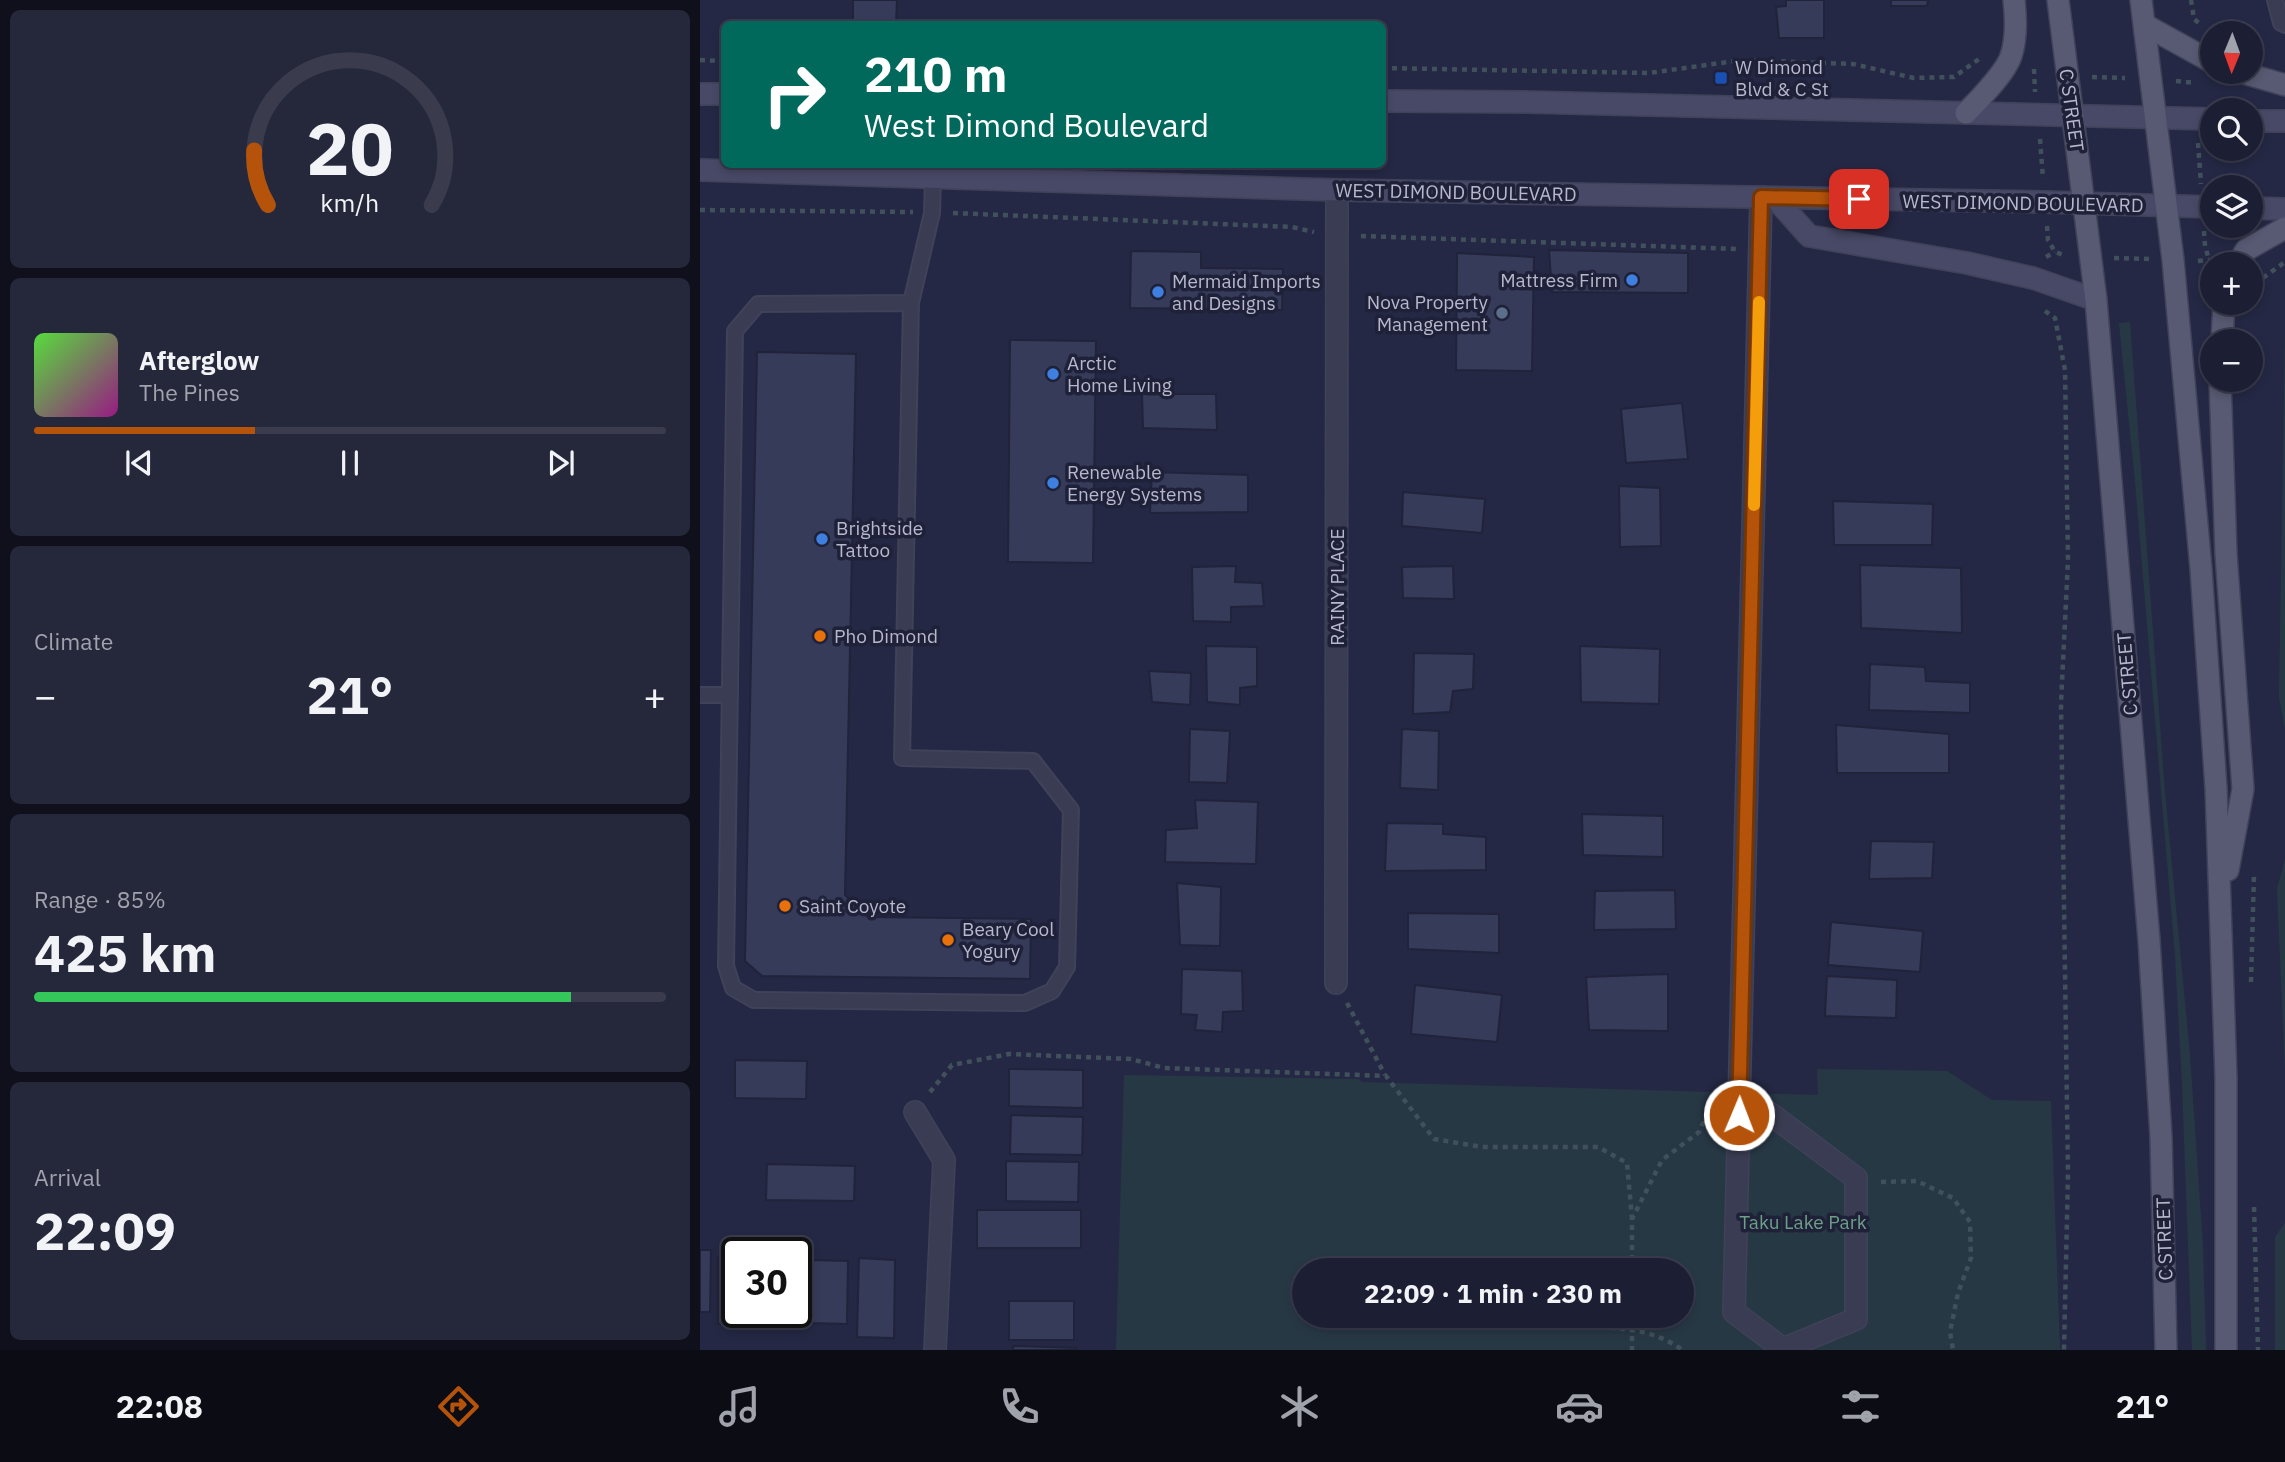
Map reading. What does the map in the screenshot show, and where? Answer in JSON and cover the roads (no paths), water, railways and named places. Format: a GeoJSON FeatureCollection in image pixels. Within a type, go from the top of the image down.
{"type":"FeatureCollection","features":[{"type":"Feature","properties":{"kind":"main road"},"geometry":{"type":"LineString","coordinates":[[1966,113],[1989,89],[2011,58],[2016,23],[2014,0]]}},
{"type":"Feature","properties":{"kind":"main road","name":"C STREET"},"geometry":{"type":"LineString","coordinates":[[2057,0],[2096,300],[2149,940],[2161,1137],[2166,1350]]}},
{"type":"Feature","properties":{"kind":"main road"},"geometry":{"type":"LineString","coordinates":[[2141,0],[2173,260],[2201,569],[2216,788],[2227,1149],[2226,1350]]}},
{"type":"Feature","properties":{"kind":"main road"},"geometry":{"type":"LineString","coordinates":[[2145,25],[2200,55]]}},
{"type":"Feature","properties":{"kind":"main road"},"geometry":{"type":"LineString","coordinates":[[2263,79],[2285,85]]}},
{"type":"Feature","properties":{"kind":"main road"},"geometry":{"type":"LineString","coordinates":[[700,94],[721,94]]}},
{"type":"Feature","properties":{"kind":"main road"},"geometry":{"type":"LineString","coordinates":[[1386,102],[1526,102],[2200,118]]}},
{"type":"Feature","properties":{"kind":"main road"},"geometry":{"type":"LineString","coordinates":[[2263,121],[2285,121]]}},
{"type":"Feature","properties":{"kind":"main road","name":"WEST DIMOND BOULEVARD"},"geometry":{"type":"LineString","coordinates":[[700,170],[1337,190],[2200,207]]}},
{"type":"Feature","properties":{"kind":"main road"},"geometry":{"type":"LineString","coordinates":[[1768,197],[1809,236],[1967,263],[2033,278],[2096,300]]}},
{"type":"Feature","properties":{"kind":"main road"},"geometry":{"type":"LineString","coordinates":[[2263,208],[2285,209]]}},
{"type":"Feature","properties":{"kind":"main road"},"geometry":{"type":"LineString","coordinates":[[2245,252],[2285,228]]}},
{"type":"Feature","properties":{"kind":"main road"},"geometry":{"type":"LineString","coordinates":[[2220,392],[2226,554],[2243,789],[2220,910]]}},
{"type":"Feature","properties":{"kind":"street","name":"RAINY PLACE"},"geometry":{"type":"LineString","coordinates":[[1336,983],[1337,190]]}},
{"type":"Feature","properties":{"kind":"street"},"geometry":{"type":"LineString","coordinates":[[1740,1091],[1856,1178],[1856,1319],[1783,1349],[1734,1312],[1740,1091],[1768,197]]}},
{"type":"Feature","properties":{"kind":"street"},"geometry":{"type":"LineString","coordinates":[[915,1112],[944,1160],[935,1350]]}},
{"type":"Feature","properties":{"kind":"lane"},"geometry":{"type":"LineString","coordinates":[[2275,0],[2281,23],[2285,25]]}},
{"type":"Feature","properties":{"kind":"lane"},"geometry":{"type":"LineString","coordinates":[[911,303],[758,304],[735,331],[726,966],[733,988],[754,1000],[1025,1003],[1052,991],[1067,967],[1071,810],[1033,761],[902,758],[911,303],[932,212],[933,177]]}},
{"type":"Feature","properties":{"kind":"lane"},"geometry":{"type":"LineString","coordinates":[[700,695],[730,695]]}},
{"type":"Feature","properties":{"kind":"place","name":"W Dimond Blvd & C St"},"geometry":{"type":"Point","coordinates":[1721,78]}},
{"type":"Feature","properties":{"kind":"place","name":"Mattress Firm"},"geometry":{"type":"Point","coordinates":[1632,280]}},
{"type":"Feature","properties":{"kind":"place","name":"Mermaid Imports and Designs"},"geometry":{"type":"Point","coordinates":[1158,292]}},
{"type":"Feature","properties":{"kind":"place","name":"Nova Property Management"},"geometry":{"type":"Point","coordinates":[1502,313]}},
{"type":"Feature","properties":{"kind":"place","name":"Arctic Home Living"},"geometry":{"type":"Point","coordinates":[1053,374]}},
{"type":"Feature","properties":{"kind":"place","name":"Renewable Energy Systems"},"geometry":{"type":"Point","coordinates":[1053,483]}},
{"type":"Feature","properties":{"kind":"place","name":"Brightside Tattoo"},"geometry":{"type":"Point","coordinates":[822,539]}},
{"type":"Feature","properties":{"kind":"place","name":"Pho Dimond"},"geometry":{"type":"Point","coordinates":[820,636]}},
{"type":"Feature","properties":{"kind":"place","name":"Saint Coyote"},"geometry":{"type":"Point","coordinates":[785,906]}},
{"type":"Feature","properties":{"kind":"place","name":"Beary Cool Yogury"},"geometry":{"type":"Point","coordinates":[948,940]}},
{"type":"Feature","properties":{"kind":"park label","name":"Taku Lake Park"},"geometry":{"type":"Point","coordinates":[1803,1222]}}]}
